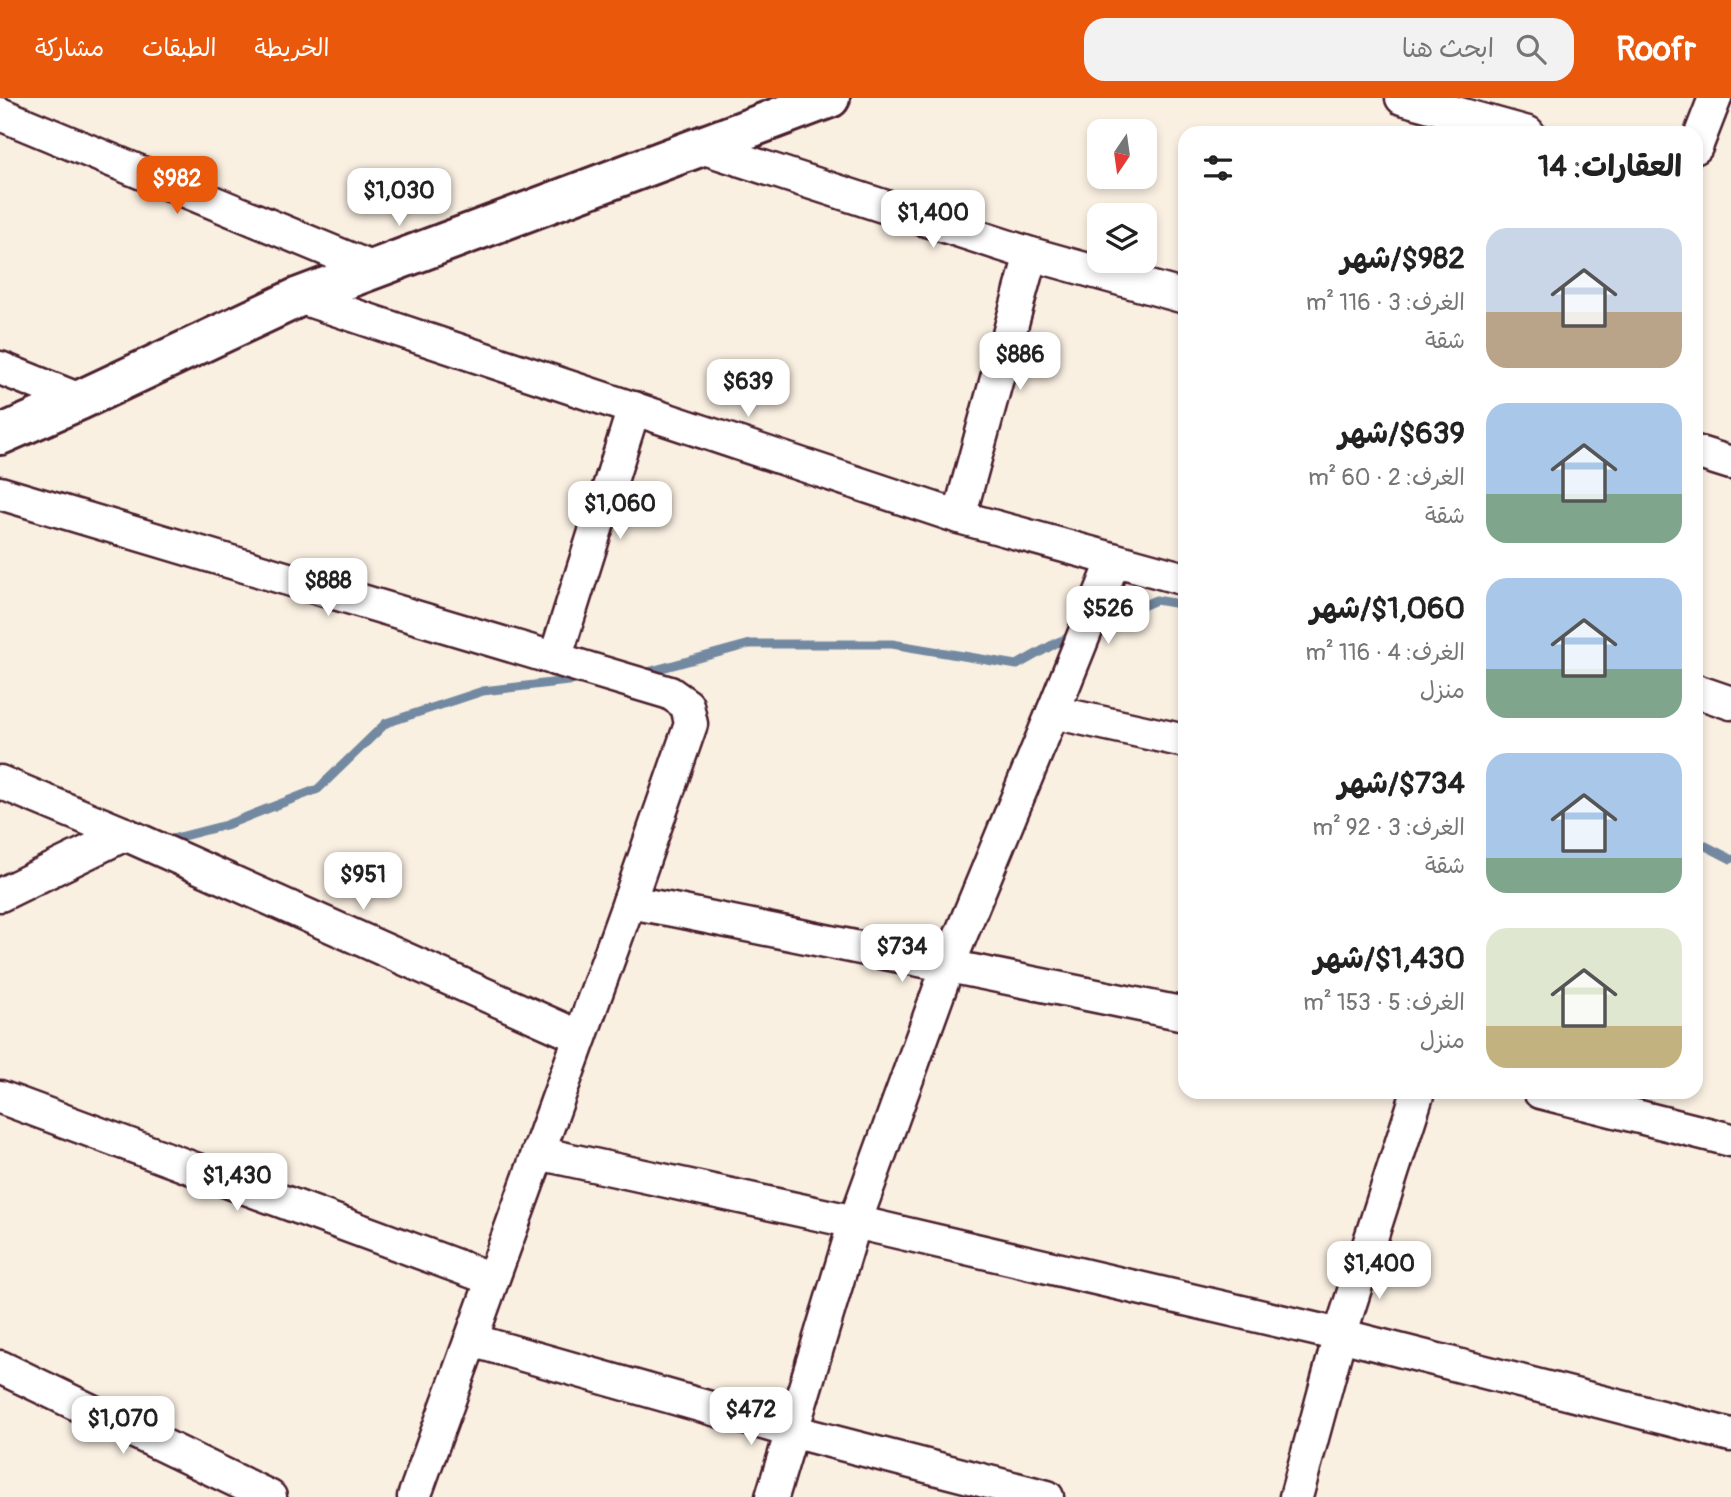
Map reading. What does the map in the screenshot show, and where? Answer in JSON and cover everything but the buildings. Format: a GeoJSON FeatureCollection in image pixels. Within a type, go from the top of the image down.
{"type":"FeatureCollection","features":[{"type":"Feature","properties":{"kind":"street"},"geometry":{"type":"LineString","coordinates":[[0,435],[299,297],[830,98]]}},
{"type":"Feature","properties":{"kind":"street"},"geometry":{"type":"LineString","coordinates":[[1402,98],[1503,126]]}},
{"type":"Feature","properties":{"kind":"street"},"geometry":{"type":"LineString","coordinates":[[1703,129],[1715,98]]}},
{"type":"Feature","properties":{"kind":"street"},"geometry":{"type":"LineString","coordinates":[[0,114],[374,269]]}},
{"type":"Feature","properties":{"kind":"street"},"geometry":{"type":"LineString","coordinates":[[698,146],[1031,254],[1178,295]]}},
{"type":"Feature","properties":{"kind":"street"},"geometry":{"type":"LineString","coordinates":[[958,517],[1031,254]]}},
{"type":"Feature","properties":{"kind":"street"},"geometry":{"type":"LineString","coordinates":[[299,297],[958,517],[1178,577]]}},
{"type":"Feature","properties":{"kind":"street"},"geometry":{"type":"LineString","coordinates":[[0,368],[80,400]]}},
{"type":"Feature","properties":{"kind":"street"},"geometry":{"type":"LineString","coordinates":[[555,659],[634,408]]}},
{"type":"Feature","properties":{"kind":"street"},"geometry":{"type":"LineString","coordinates":[[1703,454],[1731,463]]}},
{"type":"Feature","properties":{"kind":"street"},"geometry":{"type":"LineString","coordinates":[[0,493],[670,693],[687,705],[691,724],[414,1497]]}},
{"type":"Feature","properties":{"kind":"street"},"geometry":{"type":"LineString","coordinates":[[772,1497],[855,1222],[948,966],[1114,560]]}},
{"type":"Feature","properties":{"kind":"street"},"geometry":{"type":"LineString","coordinates":[[1703,694],[1731,704]]}},
{"type":"Feature","properties":{"kind":"street"},"geometry":{"type":"LineString","coordinates":[[1053,712],[1178,739]]}},
{"type":"Feature","properties":{"kind":"street"},"geometry":{"type":"LineString","coordinates":[[0,782],[125,834],[580,1037]]}},
{"type":"Feature","properties":{"kind":"street"},"geometry":{"type":"LineString","coordinates":[[0,895],[125,834]]}},
{"type":"Feature","properties":{"kind":"street"},"geometry":{"type":"LineString","coordinates":[[629,902],[1178,1013]]}},
{"type":"Feature","properties":{"kind":"street"},"geometry":{"type":"LineString","coordinates":[[0,1097],[492,1279]]}},
{"type":"Feature","properties":{"kind":"street"},"geometry":{"type":"LineString","coordinates":[[1296,1497],[1340,1335],[1416,1099]]}},
{"type":"Feature","properties":{"kind":"street"},"geometry":{"type":"LineString","coordinates":[[1568,1099],[1731,1140]]}},
{"type":"Feature","properties":{"kind":"street"},"geometry":{"type":"LineString","coordinates":[[538,1153],[855,1222],[1340,1335],[1731,1435]]}},
{"type":"Feature","properties":{"kind":"street"},"geometry":{"type":"LineString","coordinates":[[471,1340],[791,1431],[1047,1497]]}},
{"type":"Feature","properties":{"kind":"street"},"geometry":{"type":"LineString","coordinates":[[0,1367],[270,1497]]}},
{"type":"Feature","properties":{"kind":"waterway"},"geometry":{"type":"LineString","coordinates":[[1098,625],[1156,600],[1178,604]]}},
{"type":"Feature","properties":{"kind":"waterway"},"geometry":{"type":"LineString","coordinates":[[644,673],[750,644],[892,644],[1017,665],[1075,635]]}},
{"type":"Feature","properties":{"kind":"waterway"},"geometry":{"type":"LineString","coordinates":[[164,841],[226,825],[318,789],[386,723],[483,691],[585,679]]}},
{"type":"Feature","properties":{"kind":"waterway"},"geometry":{"type":"LineString","coordinates":[[1703,845],[1731,859]]}}]}
